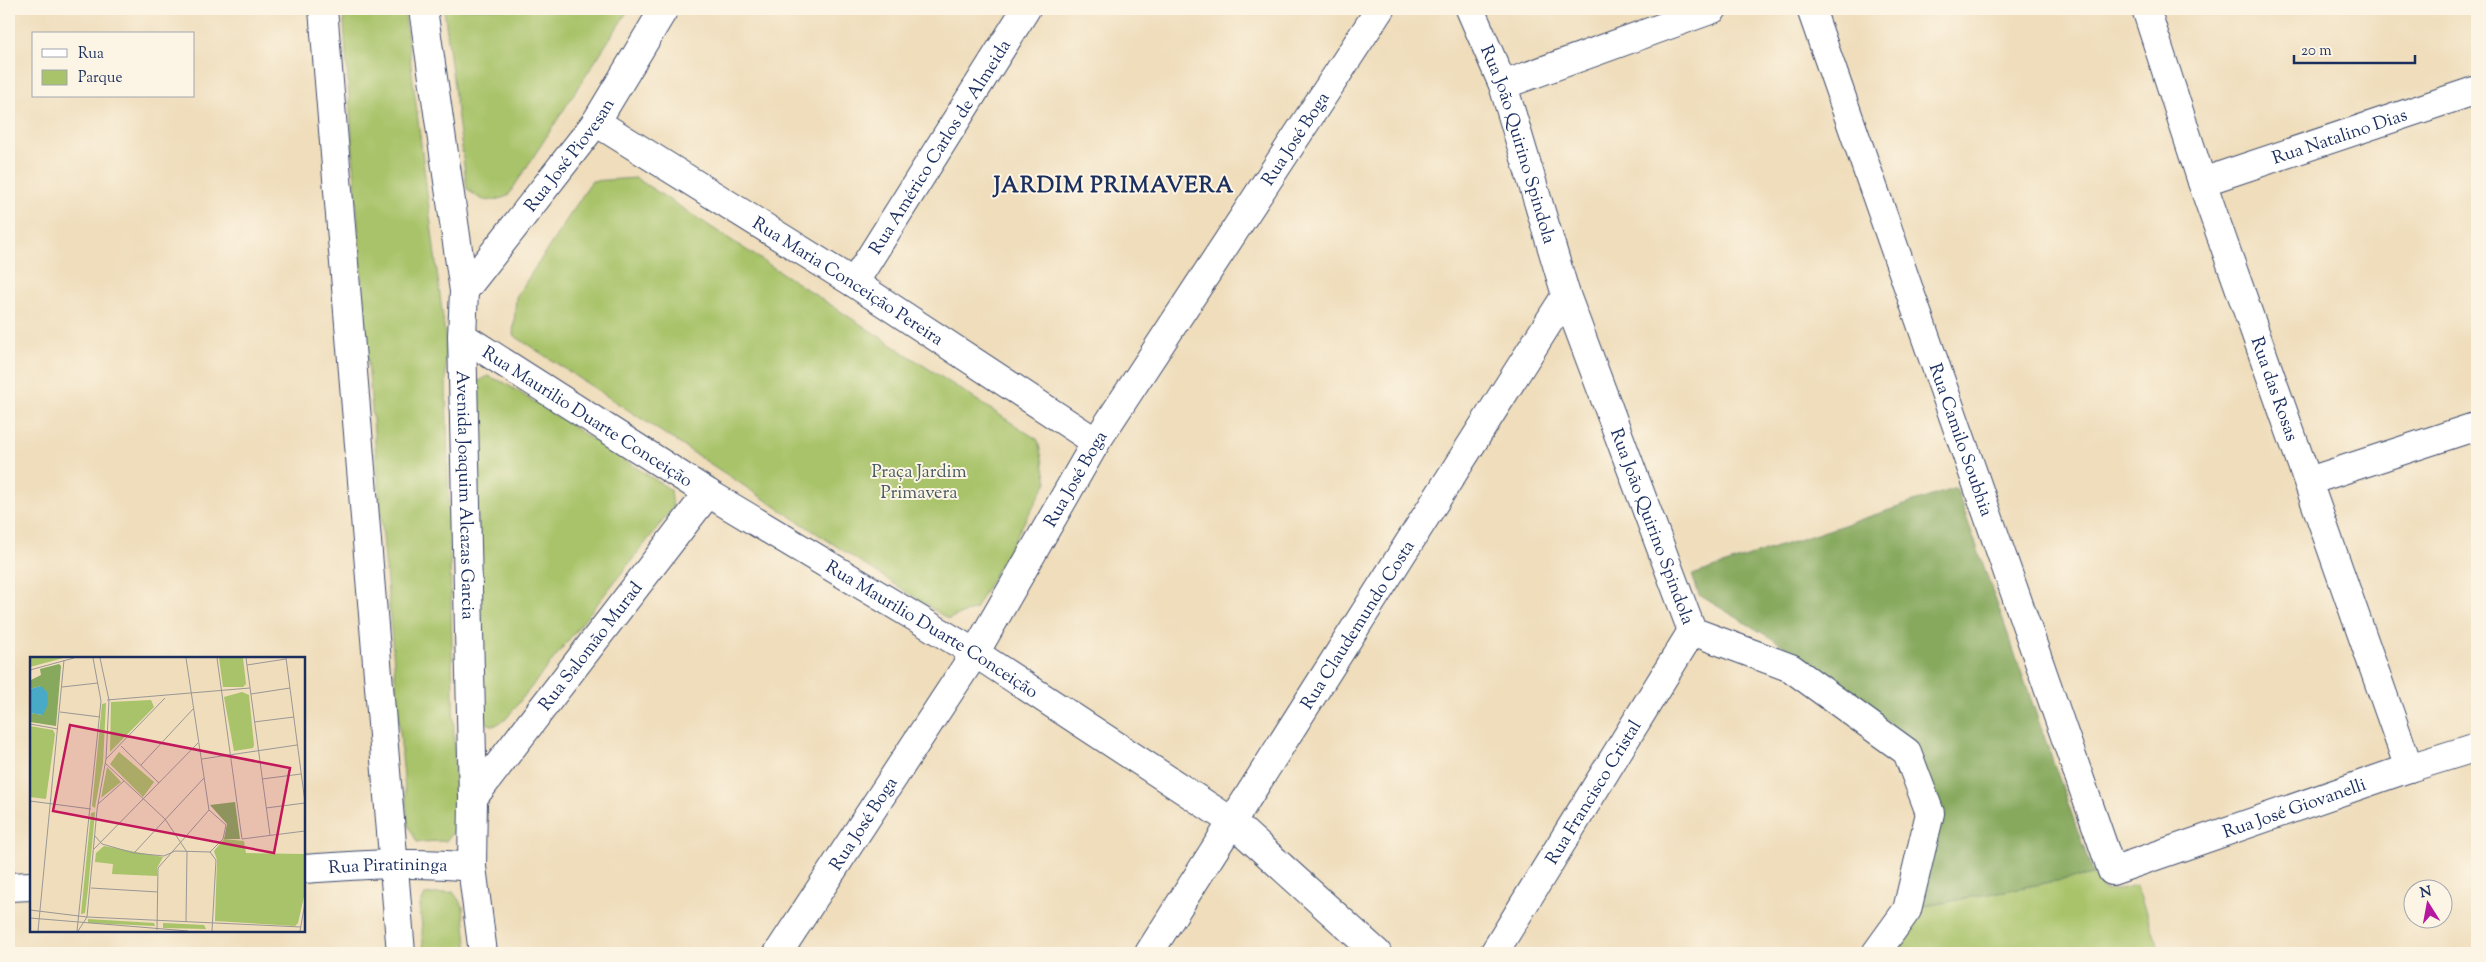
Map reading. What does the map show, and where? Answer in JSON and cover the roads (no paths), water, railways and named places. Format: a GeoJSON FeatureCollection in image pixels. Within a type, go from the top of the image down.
{"type":"FeatureCollection","features":[{"type":"Feature","properties":{"kind":"street"},"geometry":{"type":"LineString","coordinates":[[323,9],[352,340],[392,863],[401,953]]}},
{"type":"Feature","properties":{"kind":"street","name":"Avenida Joaquim Alcazas Garcia"},"geometry":{"type":"LineString","coordinates":[[423,9],[464,291],[462,336],[473,798],[472,867],[483,953]]}},
{"type":"Feature","properties":{"kind":"street","name":"Rua José Piovesan"},"geometry":{"type":"LineString","coordinates":[[464,291],[596,122],[664,9]]}},
{"type":"Feature","properties":{"kind":"street","name":"Rua Américo Carlos de Almeida"},"geometry":{"type":"LineString","coordinates":[[854,284],[1026,9]]}},
{"type":"Feature","properties":{"kind":"street","name":"Rua José Boga"},"geometry":{"type":"LineString","coordinates":[[778,953],[975,654],[1096,442],[1380,9]]}},
{"type":"Feature","properties":{"kind":"street","name":"Rua João Quirino Spindola"},"geometry":{"type":"LineString","coordinates":[[1470,9],[1503,85],[1566,295],[1692,631],[1791,668],[1907,752],[1930,813],[1907,910],[1876,953]]}},
{"type":"Feature","properties":{"kind":"street"},"geometry":{"type":"LineString","coordinates":[[1503,85],[1713,9]]}},
{"type":"Feature","properties":{"kind":"street","name":"Rua Camilo Soubhia"},"geometry":{"type":"LineString","coordinates":[[1811,9],[2112,871]]}},
{"type":"Feature","properties":{"kind":"street","name":"Rua das Rosas"},"geometry":{"type":"LineString","coordinates":[[2146,9],[2202,182],[2409,768]]}},
{"type":"Feature","properties":{"kind":"street","name":"Rua Natalino Dias"},"geometry":{"type":"LineString","coordinates":[[2202,182],[2477,90]]}},
{"type":"Feature","properties":{"kind":"street","name":"Rua Maria Conceição Pereira"},"geometry":{"type":"LineString","coordinates":[[596,122],[854,284],[1096,442]]}},
{"type":"Feature","properties":{"kind":"street","name":"Rua Claudemundo Costa"},"geometry":{"type":"LineString","coordinates":[[1149,953],[1566,295]]}},
{"type":"Feature","properties":{"kind":"street","name":"Rua Maurilio Duarte Conceição"},"geometry":{"type":"LineString","coordinates":[[462,336],[708,493],[975,654],[1231,821],[1377,953]]}},
{"type":"Feature","properties":{"kind":"street"},"geometry":{"type":"LineString","coordinates":[[2309,481],[2477,426]]}},
{"type":"Feature","properties":{"kind":"street","name":"Rua Salomão Murad"},"geometry":{"type":"LineString","coordinates":[[473,798],[708,493]]}},
{"type":"Feature","properties":{"kind":"street","name":"Rua Francisco Cristal"},"geometry":{"type":"LineString","coordinates":[[1494,953],[1692,631]]}},
{"type":"Feature","properties":{"kind":"street","name":"Rua José Giovanelli"},"geometry":{"type":"LineString","coordinates":[[2112,871],[2409,768],[2477,747]]}},
{"type":"Feature","properties":{"kind":"street","name":"Rua Piratininga"},"geometry":{"type":"LineString","coordinates":[[305,869],[392,863],[434,863],[472,867]]}},
{"type":"Feature","properties":{"kind":"street"},"geometry":{"type":"LineString","coordinates":[[9,887],[30,886]]}},
{"type":"Feature","properties":{"kind":"district","name":"JARDIM PRIMAVERA"},"geometry":{"type":"Point","coordinates":[1114,184]}},
{"type":"Feature","properties":{"kind":"park label","name":"Praça Jardim Primavera"},"geometry":{"type":"Point","coordinates":[919,481]}}]}
